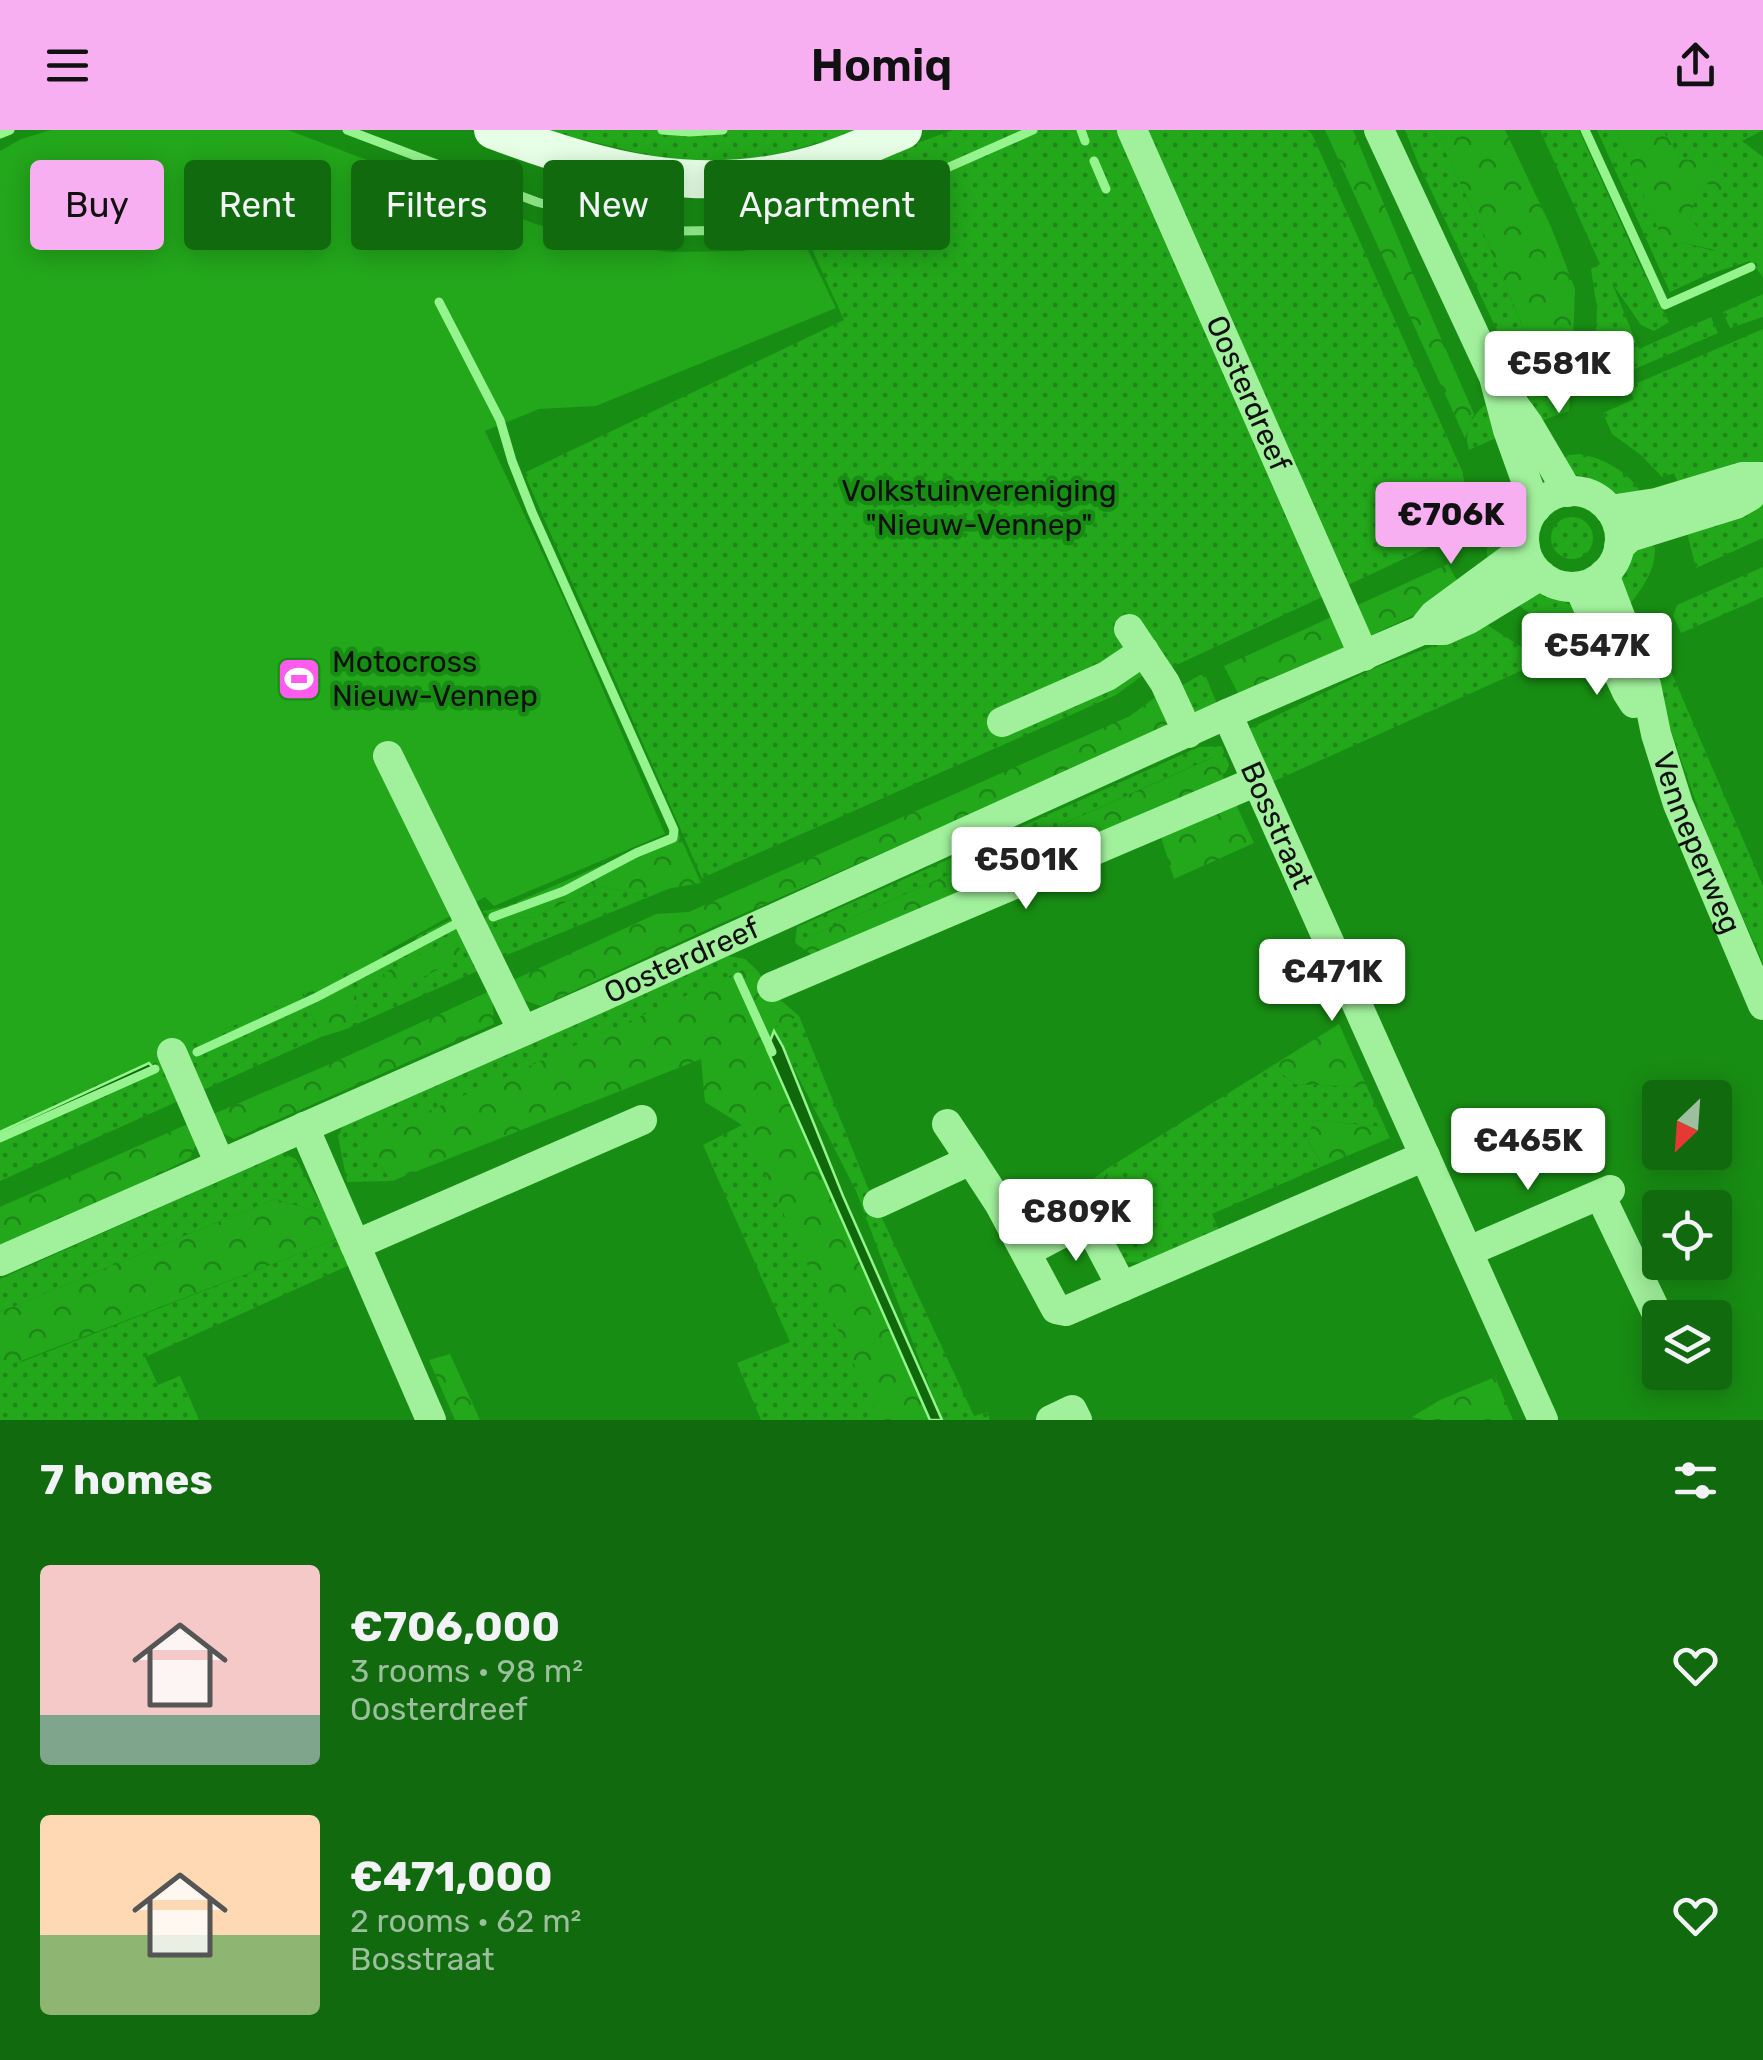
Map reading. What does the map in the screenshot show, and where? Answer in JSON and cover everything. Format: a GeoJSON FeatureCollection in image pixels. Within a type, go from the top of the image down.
{"type":"FeatureCollection","features":[{"type":"Feature","properties":{"kind":"main road"},"geometry":{"type":"LineString","coordinates":[[493,130],[547,150],[639,174],[712,179],[750,177],[815,165],[903,130]]}},
{"type":"Feature","properties":{"kind":"street","name":"Oosterdreef"},"geometry":{"type":"LineString","coordinates":[[1132,130],[1364,656]]}},
{"type":"Feature","properties":{"kind":"street"},"geometry":{"type":"LineString","coordinates":[[1379,130],[1494,378],[1536,508]]}},
{"type":"Feature","properties":{"kind":"street"},"geometry":{"type":"LineString","coordinates":[[1494,378],[1528,424],[1568,492]]}},
{"type":"Feature","properties":{"kind":"street"},"geometry":{"type":"LineString","coordinates":[[1610,510],[1656,503],[1742,477],[1763,479]]}},
{"type":"Feature","properties":{"kind":"street"},"geometry":{"type":"LineString","coordinates":[[1619,547],[1630,537],[1736,504],[1750,496],[1763,479]]}},
{"type":"Feature","properties":{"kind":"street"},"geometry":{"type":"LineString","coordinates":[[1568,492],[1591,495],[1610,510],[1619,532],[1619,547],[1614,562],[1591,580],[1555,584],[1530,563],[1525,531],[1536,508],[1547,498],[1568,492]]}},
{"type":"Feature","properties":{"kind":"street","name":"Oosterdreef"},"geometry":{"type":"LineString","coordinates":[[1422,630],[1434,615],[1525,548]]}},
{"type":"Feature","properties":{"kind":"street","name":"Oosterdreef"},"geometry":{"type":"LineString","coordinates":[[0,1262],[1227,714],[1422,630],[1444,630],[1541,576]]}},
{"type":"Feature","properties":{"kind":"street","name":"Venneperweg"},"geometry":{"type":"LineString","coordinates":[[1591,580],[1627,692],[1656,734],[1693,844],[1763,1004]]}},
{"type":"Feature","properties":{"kind":"street"},"geometry":{"type":"LineString","coordinates":[[1002,722],[1108,676],[1136,640],[1165,684],[1188,732]]}},
{"type":"Feature","properties":{"kind":"street","name":"Bosstraat"},"geometry":{"type":"LineString","coordinates":[[1227,714],[1544,1420]]}},
{"type":"Feature","properties":{"kind":"street"},"geometry":{"type":"LineString","coordinates":[[388,756],[524,1031]]}},
{"type":"Feature","properties":{"kind":"street","name":"Oosterdreef"},"geometry":{"type":"LineString","coordinates":[[772,987],[1257,781]]}},
{"type":"Feature","properties":{"kind":"street"},"geometry":{"type":"LineString","coordinates":[[172,1054],[220,1164]]}},
{"type":"Feature","properties":{"kind":"street"},"geometry":{"type":"LineString","coordinates":[[355,1245],[642,1120]]}},
{"type":"Feature","properties":{"kind":"street"},"geometry":{"type":"LineString","coordinates":[[946,1124],[1000,1203],[1056,1309],[1066,1312],[1426,1156]]}},
{"type":"Feature","properties":{"kind":"street"},"geometry":{"type":"LineString","coordinates":[[304,1127],[431,1420]]}},
{"type":"Feature","properties":{"kind":"street"},"geometry":{"type":"LineString","coordinates":[[878,1203],[971,1160]]}},
{"type":"Feature","properties":{"kind":"street"},"geometry":{"type":"LineString","coordinates":[[1469,1251],[1605,1192],[1651,1300]]}},
{"type":"Feature","properties":{"kind":"street"},"geometry":{"type":"LineString","coordinates":[[1026,1252],[1082,1225],[1093,1232],[1122,1287]]}},
{"type":"Feature","properties":{"kind":"street"},"geometry":{"type":"LineString","coordinates":[[1052,1420],[1072,1410],[1077,1420]]}},
{"type":"Feature","properties":{"kind":"green space","name":"Motocross Nieuw-Vennep"},"geometry":{"type":"Polygon","coordinates":[[[51,130],[288,130],[367,160],[351,160],[351,250],[523,250],[523,219],[543,226],[543,250],[808,250],[836,308],[596,406],[539,409],[485,431],[564,599],[665,834],[494,906],[485,897],[371,960],[280,1004],[0,1126],[0,151],[21,139],[51,130]]]}},
{"type":"Feature","properties":{"kind":"green space"},"geometry":{"type":"Polygon","coordinates":[[[543,130],[865,130],[767,157],[686,164],[684,160],[669,160],[543,130]]]}},
{"type":"Feature","properties":{"kind":"green space","name":"Volkstuinvereniging \"Nieuw-Vennep\""},"geometry":{"type":"Polygon","coordinates":[[[953,130],[1307,130],[1463,473],[1466,514],[1453,536],[1170,668],[1150,670],[1116,695],[702,878],[524,473],[844,320],[813,250],[950,250],[950,160],[871,160],[953,130]]]}},
{"type":"Feature","properties":{"kind":"green space"},"geometry":{"type":"Polygon","coordinates":[[[1325,130],[1353,130],[1474,414],[1465,438],[1325,130]]]}},
{"type":"Feature","properties":{"kind":"green space"},"geometry":{"type":"Polygon","coordinates":[[[1405,130],[1435,130],[1530,344],[1571,387],[1569,411],[1540,421],[1405,130]]]}},
{"type":"Feature","properties":{"kind":"green space"},"geometry":{"type":"Polygon","coordinates":[[[1435,130],[1505,130],[1552,229],[1575,289],[1571,387],[1530,344],[1435,130]]]}},
{"type":"Feature","properties":{"kind":"green space"},"geometry":{"type":"Polygon","coordinates":[[[1540,130],[1579,130],[1669,322],[1654,331],[1641,325],[1612,283],[1639,349],[1711,317],[1718,333],[1607,381],[1595,353],[1597,309],[1591,269],[1600,264],[1540,130]]]}},
{"type":"Feature","properties":{"kind":"green space"},"geometry":{"type":"Polygon","coordinates":[[[1597,130],[1616,130],[1662,237],[1714,251],[1690,218],[1700,179],[1734,196],[1680,159],[1663,130],[1763,130],[1742,141],[1763,157],[1763,277],[1750,261],[1670,292],[1597,130]]]}},
{"type":"Feature","properties":{"kind":"green space"},"geometry":{"type":"Polygon","coordinates":[[[1616,130],[1663,130],[1680,159],[1716,162],[1736,198],[1700,180],[1690,218],[1715,250],[1662,238],[1616,130]]]}},
{"type":"Feature","properties":{"kind":"green space"},"geometry":{"type":"Polygon","coordinates":[[[1763,294],[1763,317],[1730,328],[1723,312],[1763,294]]]}},
{"type":"Feature","properties":{"kind":"green space"},"geometry":{"type":"Polygon","coordinates":[[[1763,329],[1763,461],[1680,487],[1674,473],[1662,477],[1612,434],[1603,413],[1634,399],[1628,387],[1763,329]]]}},
{"type":"Feature","properties":{"kind":"green space"},"geometry":{"type":"Polygon","coordinates":[[[1485,405],[1496,438],[1469,450],[1470,425],[1485,405]]]}},
{"type":"Feature","properties":{"kind":"green space"},"geometry":{"type":"Polygon","coordinates":[[[1579,454],[1615,467],[1631,479],[1642,495],[1625,498],[1573,473],[1560,456],[1579,454]]]}},
{"type":"Feature","properties":{"kind":"green space"},"geometry":{"type":"Polygon","coordinates":[[[1515,477],[1520,509],[1507,544],[1488,561],[1487,538],[1492,516],[1515,477]]]}},
{"type":"Feature","properties":{"kind":"green space"},"geometry":{"type":"Polygon","coordinates":[[[1763,499],[1763,538],[1696,568],[1686,529],[1763,499]]]}},
{"type":"Feature","properties":{"kind":"green space"},"geometry":{"type":"Polygon","coordinates":[[[1572,517],[1587,523],[1593,538],[1587,553],[1572,559],[1557,553],[1551,538],[1557,523],[1572,517]]]}},
{"type":"Feature","properties":{"kind":"green space"},"geometry":{"type":"Polygon","coordinates":[[[1655,544],[1648,576],[1630,604],[1621,579],[1624,564],[1640,548],[1655,544]]]}},
{"type":"Feature","properties":{"kind":"green space"},"geometry":{"type":"Polygon","coordinates":[[[1448,564],[1460,586],[1425,610],[1240,697],[1224,666],[1448,564]]]}},
{"type":"Feature","properties":{"kind":"green space"},"geometry":{"type":"Polygon","coordinates":[[[1763,567],[1763,597],[1681,633],[1673,616],[1677,605],[1763,567]]]}},
{"type":"Feature","properties":{"kind":"green space"},"geometry":{"type":"Polygon","coordinates":[[[1543,590],[1570,605],[1583,624],[1547,621],[1516,602],[1543,590]]]}},
{"type":"Feature","properties":{"kind":"green space"},"geometry":{"type":"Polygon","coordinates":[[[1481,621],[1543,661],[1272,782],[1249,729],[1377,667],[1439,644],[1481,621]]]}},
{"type":"Feature","properties":{"kind":"green space"},"geometry":{"type":"Polygon","coordinates":[[[1655,634],[1763,886],[1763,963],[1710,843],[1641,644],[1655,634]]]}},
{"type":"Feature","properties":{"kind":"green space"},"geometry":{"type":"Polygon","coordinates":[[[1200,675],[1206,677],[1217,704],[1194,711],[1181,686],[1200,675]]]}},
{"type":"Feature","properties":{"kind":"green space"},"geometry":{"type":"Polygon","coordinates":[[[1157,696],[1170,727],[541,1006],[526,1001],[509,982],[656,914],[689,912],[1130,716],[1157,696]]]}},
{"type":"Feature","properties":{"kind":"green space"},"geometry":{"type":"Polygon","coordinates":[[[1222,746],[1229,765],[1224,777],[1213,757],[795,943],[797,927],[1199,747],[1222,746]]]}},
{"type":"Feature","properties":{"kind":"green space"},"geometry":{"type":"Polygon","coordinates":[[[1214,757],[1254,843],[1174,879],[1154,814],[818,959],[795,943],[1214,757]]]}},
{"type":"Feature","properties":{"kind":"green space"},"geometry":{"type":"Polygon","coordinates":[[[678,832],[701,883],[637,894],[599,886],[534,917],[513,918],[505,907],[678,832]]]}},
{"type":"Feature","properties":{"kind":"green space"},"geometry":{"type":"Polygon","coordinates":[[[599,886],[637,894],[673,887],[497,959],[483,911],[505,907],[513,918],[534,917],[599,886]]]}},
{"type":"Feature","properties":{"kind":"green space"},"geometry":{"type":"Polygon","coordinates":[[[454,918],[482,969],[350,1027],[358,1001],[339,965],[382,944],[391,960],[408,951],[418,936],[454,918]]]}},
{"type":"Feature","properties":{"kind":"green space"},"geometry":{"type":"Polygon","coordinates":[[[308,923],[349,979],[358,1001],[350,1028],[321,1037],[281,937],[308,923]]]}},
{"type":"Feature","properties":{"kind":"green space"},"geometry":{"type":"Polygon","coordinates":[[[281,937],[321,1037],[0,1181],[0,1138],[153,1068],[0,1132],[0,1044],[281,937]]]}},
{"type":"Feature","properties":{"kind":"green space"},"geometry":{"type":"Polygon","coordinates":[[[453,938],[464,955],[394,993],[383,973],[453,938]]]}},
{"type":"Feature","properties":{"kind":"green space"},"geometry":{"type":"Polygon","coordinates":[[[728,956],[745,959],[758,971],[743,970],[379,1164],[392,1181],[347,1182],[338,1136],[344,1124],[728,956]]]}},
{"type":"Feature","properties":{"kind":"green space"},"geometry":{"type":"Polygon","coordinates":[[[743,970],[758,971],[770,991],[799,1016],[776,1026],[767,1050],[930,1420],[880,1420],[742,1125],[705,1102],[701,1059],[392,1181],[367,1139],[743,970]]]}},
{"type":"Feature","properties":{"kind":"green space"},"geometry":{"type":"Polygon","coordinates":[[[492,990],[494,1024],[234,1139],[221,1132],[211,1115],[330,1064],[492,990]]]}},
{"type":"Feature","properties":{"kind":"green space"},"geometry":{"type":"Polygon","coordinates":[[[799,1016],[868,1188],[974,1416],[987,1412],[990,1420],[942,1420],[856,1191],[783,1047],[767,1049],[775,1026],[799,1016]]]}},
{"type":"Feature","properties":{"kind":"green space"},"geometry":{"type":"Polygon","coordinates":[[[1339,1024],[1367,1087],[1295,1084],[1272,1066],[1339,1024]]]}},
{"type":"Feature","properties":{"kind":"green space"},"geometry":{"type":"Polygon","coordinates":[[[1272,1066],[1295,1084],[1367,1087],[1385,1127],[1313,1120],[1308,1142],[1323,1166],[1212,1214],[1220,1233],[1148,1263],[1125,1262],[1115,1243],[1133,1210],[1105,1170],[1272,1066]]]}},
{"type":"Feature","properties":{"kind":"green space"},"geometry":{"type":"Polygon","coordinates":[[[1313,1120],[1385,1127],[1390,1138],[1323,1166],[1308,1141],[1313,1120]]]}},
{"type":"Feature","properties":{"kind":"green space"},"geometry":{"type":"Polygon","coordinates":[[[190,1123],[198,1140],[190,1158],[56,1226],[0,1246],[0,1207],[190,1123]]]}},
{"type":"Feature","properties":{"kind":"green space"},"geometry":{"type":"Polygon","coordinates":[[[742,1125],[893,1420],[761,1420],[737,1363],[790,1342],[703,1145],[742,1125]]]}},
{"type":"Feature","properties":{"kind":"green space"},"geometry":{"type":"Polygon","coordinates":[[[282,1153],[296,1159],[326,1214],[274,1199],[0,1312],[0,1279],[282,1153]]]}},
{"type":"Feature","properties":{"kind":"green space"},"geometry":{"type":"Polygon","coordinates":[[[1105,1170],[1133,1210],[1115,1243],[1080,1220],[1084,1186],[1105,1170]]]}},
{"type":"Feature","properties":{"kind":"green space"},"geometry":{"type":"Polygon","coordinates":[[[1084,1186],[1081,1212],[1034,1235],[1025,1223],[1084,1186]]]}},
{"type":"Feature","properties":{"kind":"green space"},"geometry":{"type":"Polygon","coordinates":[[[274,1199],[326,1214],[337,1239],[0,1369],[0,1312],[274,1199]]]}},
{"type":"Feature","properties":{"kind":"green space"},"geometry":{"type":"Polygon","coordinates":[[[337,1239],[352,1264],[145,1357],[158,1385],[180,1376],[199,1420],[0,1420],[0,1366],[24,1361],[337,1239]]]}},
{"type":"Feature","properties":{"kind":"green space"},"geometry":{"type":"Polygon","coordinates":[[[450,1354],[480,1420],[455,1420],[429,1360],[450,1354]]]}},
{"type":"Feature","properties":{"kind":"green space"},"geometry":{"type":"Polygon","coordinates":[[[1495,1377],[1513,1420],[1412,1417],[1440,1400],[1495,1377]]]}},
{"type":"Feature","properties":{"kind":"shaded area"},"geometry":{"type":"Polygon","coordinates":[[[774,1031],[942,1420],[930,1420],[767,1049],[774,1031]]]}},
{"type":"Feature","properties":{"kind":"shaded area"},"geometry":{"type":"Polygon","coordinates":[[[149,1063],[153,1068],[0,1138],[0,1132],[149,1063]]]}},
{"type":"Feature","properties":{"kind":"waterway"},"geometry":{"type":"LineString","coordinates":[[0,134],[10,130]]}},
{"type":"Feature","properties":{"kind":"waterway"},"geometry":{"type":"LineString","coordinates":[[347,130],[537,202],[606,221],[680,231],[754,230],[841,210],[1033,130]]}},
{"type":"Feature","properties":{"kind":"waterway"},"geometry":{"type":"LineString","coordinates":[[662,130],[723,130]]}},
{"type":"Feature","properties":{"kind":"waterway"},"geometry":{"type":"LineString","coordinates":[[1081,130],[1085,141]]}},
{"type":"Feature","properties":{"kind":"waterway"},"geometry":{"type":"LineString","coordinates":[[1585,130],[1665,305],[1751,267]]}},
{"type":"Feature","properties":{"kind":"waterway"},"geometry":{"type":"LineString","coordinates":[[1094,161],[1106,189]]}},
{"type":"Feature","properties":{"kind":"waterway"},"geometry":{"type":"LineString","coordinates":[[439,302],[500,420],[532,512],[674,830],[673,838],[564,891],[493,917]]}},
{"type":"Feature","properties":{"kind":"waterway"},"geometry":{"type":"LineString","coordinates":[[197,1052],[315,998],[454,925]]}},
{"type":"Feature","properties":{"kind":"waterway"},"geometry":{"type":"LineString","coordinates":[[738,977],[772,1052]]}},
{"type":"Feature","properties":{"kind":"waterway"},"geometry":{"type":"LineString","coordinates":[[0,1138],[155,1069]]}},
{"type":"Feature","properties":{"kind":"place","name":"Motocross Nieuw-Vennep"},"geometry":{"type":"Point","coordinates":[299,679]}}]}
